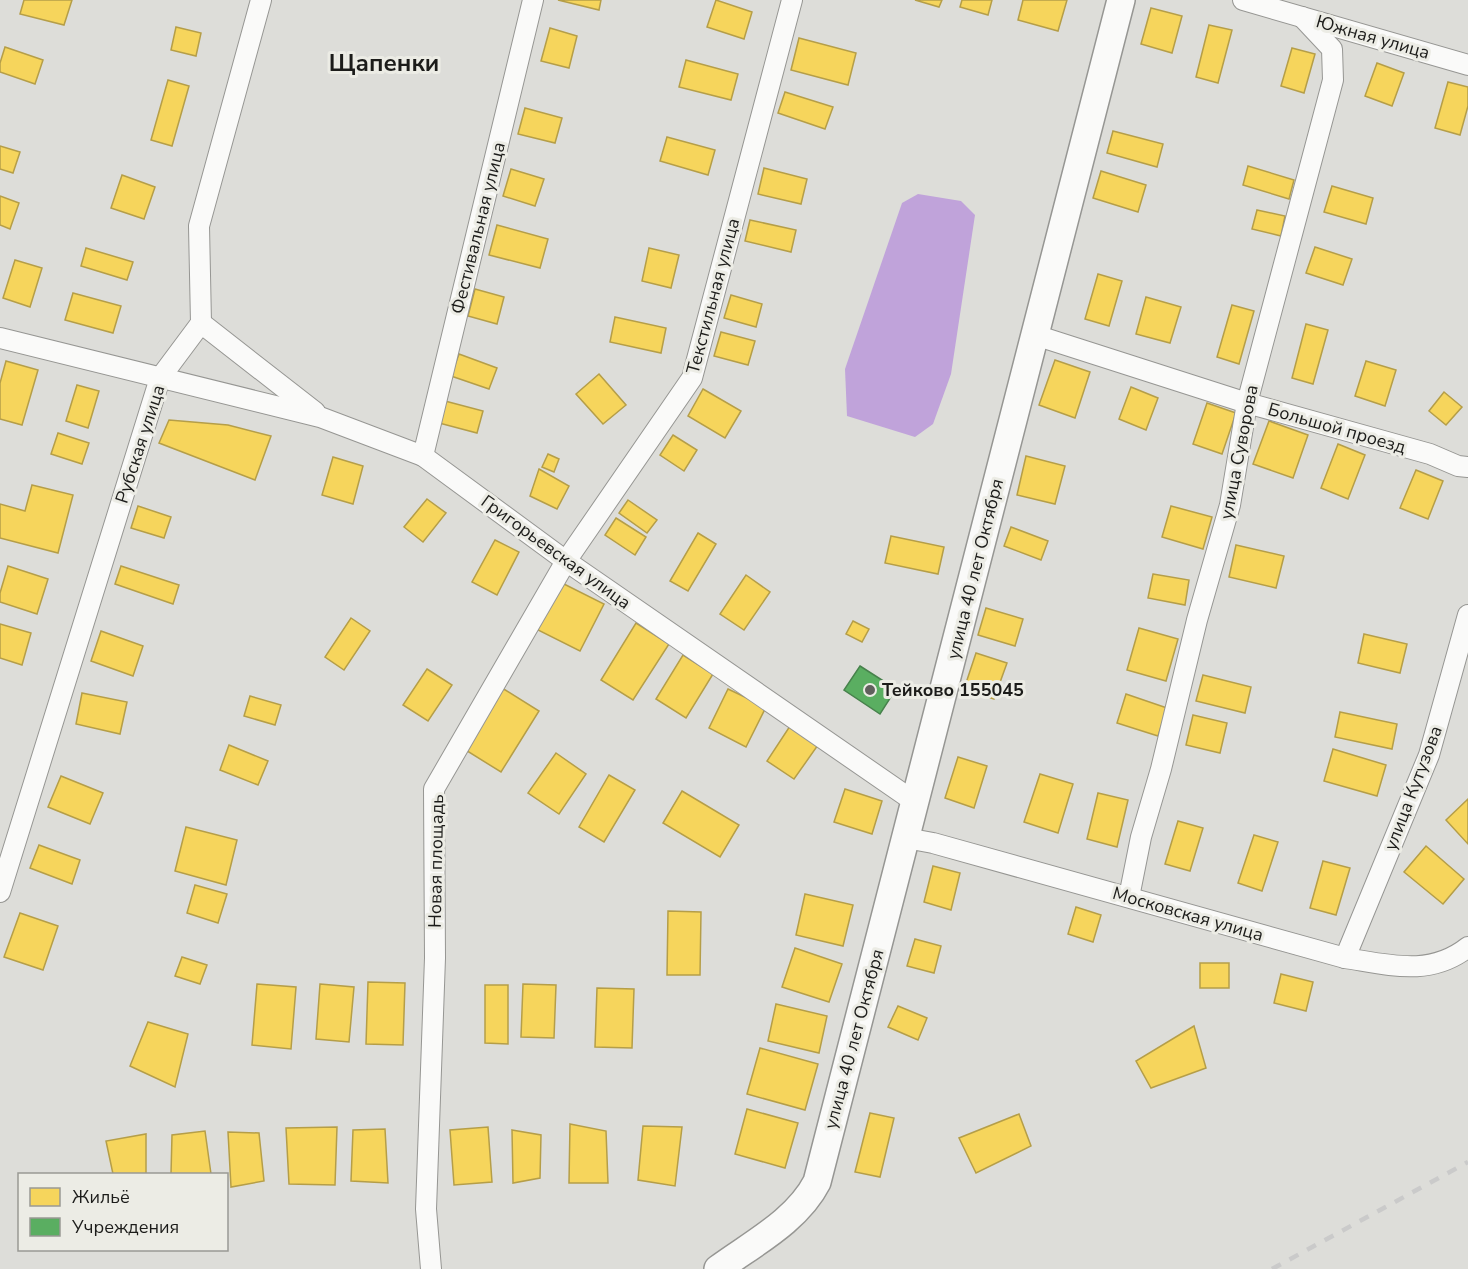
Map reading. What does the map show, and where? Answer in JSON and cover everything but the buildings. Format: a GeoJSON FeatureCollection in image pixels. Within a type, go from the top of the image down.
{"type":"FeatureCollection","features":[{"type":"Feature","properties":{"kind":"street"},"geometry":{"type":"LineString","coordinates":[[261,0],[199,226],[201,323],[320,417]]}},
{"type":"Feature","properties":{"kind":"street","name":"Фестивальная улица"},"geometry":{"type":"LineString","coordinates":[[423,456],[533,0]]}},
{"type":"Feature","properties":{"kind":"street","name":"Текстильная улица"},"geometry":{"type":"LineString","coordinates":[[465,736],[566,561],[692,378],[792,0]]}},
{"type":"Feature","properties":{"kind":"street","name":"улица 40 лет Октября"},"geometry":{"type":"LineString","coordinates":[[718,1269],[796,1212],[809,1197],[816,1182],[1120,0]]}},
{"type":"Feature","properties":{"kind":"street","name":"Южная улица"},"geometry":{"type":"LineString","coordinates":[[1243,0],[1468,65]]}},
{"type":"Feature","properties":{"kind":"street","name":"улица Суворова"},"geometry":{"type":"LineString","coordinates":[[1129,897],[1141,837],[1161,770],[1197,620],[1230,506],[1247,403],[1333,80],[1332,49],[1302,17]]}},
{"type":"Feature","properties":{"kind":"street","name":"Рубская улица"},"geometry":{"type":"LineString","coordinates":[[0,892],[160,378],[201,323]]}},
{"type":"Feature","properties":{"kind":"street","name":"Большой проезд"},"geometry":{"type":"LineString","coordinates":[[1035,334],[1247,403],[1430,454],[1458,466],[1468,467]]}},
{"type":"Feature","properties":{"kind":"street","name":"Григорьевская улица"},"geometry":{"type":"LineString","coordinates":[[0,338],[320,417],[423,456],[566,561],[915,802]]}},
{"type":"Feature","properties":{"kind":"street","name":"улица Кутузова"},"geometry":{"type":"LineString","coordinates":[[1345,958],[1429,755],[1468,615]]}},
{"type":"Feature","properties":{"kind":"street","name":"Новая площадь"},"geometry":{"type":"LineString","coordinates":[[431,1269],[426,1209],[435,958],[434,789],[465,736]]}},
{"type":"Feature","properties":{"kind":"street","name":"Московская улица"},"geometry":{"type":"LineString","coordinates":[[906,838],[933,843],[1345,958],[1413,967],[1442,963],[1468,947]]}},
{"type":"Feature","properties":{"kind":"shaded area"},"geometry":{"type":"Polygon","coordinates":[[[918,194],[961,201],[975,215],[951,374],[933,424],[915,437],[847,416],[845,369],[902,203],[918,194]]]}},
{"type":"Feature","properties":{"kind":"railway"},"geometry":{"type":"LineString","coordinates":[[1272,1269],[1468,1162]]}},
{"type":"Feature","properties":{"kind":"place","name":"Тейково 155045"},"geometry":{"type":"Point","coordinates":[870,690]}},
{"type":"Feature","properties":{"kind":"district","name":"Щапенки"},"geometry":{"type":"Point","coordinates":[384,63]}}]}
